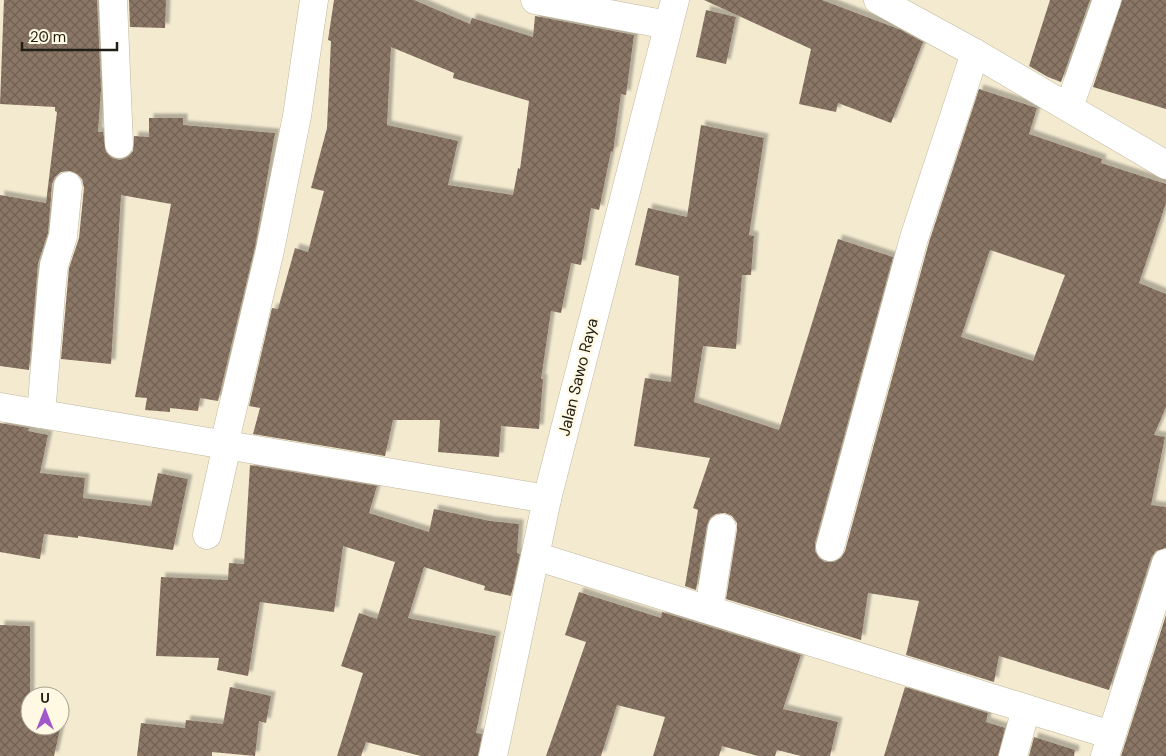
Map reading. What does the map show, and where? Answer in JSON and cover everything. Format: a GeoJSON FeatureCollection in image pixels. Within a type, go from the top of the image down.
{"type":"FeatureCollection","features":[{"type":"Feature","properties":{"kind":"street"},"geometry":{"type":"LineString","coordinates":[[113,0],[119,144]]}},
{"type":"Feature","properties":{"kind":"street"},"geometry":{"type":"LineString","coordinates":[[208,535],[296,126],[314,0]]}},
{"type":"Feature","properties":{"kind":"street"},"geometry":{"type":"LineString","coordinates":[[536,0],[671,13]]}},
{"type":"Feature","properties":{"kind":"street"},"geometry":{"type":"LineString","coordinates":[[878,0],[1069,107],[1166,166]]}},
{"type":"Feature","properties":{"kind":"street"},"geometry":{"type":"LineString","coordinates":[[1069,107],[1107,0]]}},
{"type":"Feature","properties":{"kind":"street","name":"Jalan Sawo Raya"},"geometry":{"type":"LineString","coordinates":[[493,756],[547,499],[671,13]]}},
{"type":"Feature","properties":{"kind":"street"},"geometry":{"type":"LineString","coordinates":[[830,547],[914,238],[975,53]]}},
{"type":"Feature","properties":{"kind":"street"},"geometry":{"type":"LineString","coordinates":[[41,414],[54,265],[63,236],[68,186]]}},
{"type":"Feature","properties":{"kind":"street"},"geometry":{"type":"LineString","coordinates":[[0,407],[547,499]]}},
{"type":"Feature","properties":{"kind":"street"},"geometry":{"type":"LineString","coordinates":[[709,609],[722,528]]}},
{"type":"Feature","properties":{"kind":"street"},"geometry":{"type":"LineString","coordinates":[[535,556],[1026,709],[1108,745],[1166,563]]}},
{"type":"Feature","properties":{"kind":"street"},"geometry":{"type":"LineString","coordinates":[[1013,756],[1026,709]]}},
{"type":"Feature","properties":{"kind":"building"},"geometry":{"type":"Polygon","coordinates":[[[4,0],[97,0],[101,89],[98,132],[103,132],[106,152],[112,158],[120,160],[128,157],[133,151],[134,136],[149,137],[149,118],[183,118],[183,125],[275,133],[255,247],[218,401],[200,398],[198,411],[170,408],[170,412],[145,410],[147,398],[135,397],[171,204],[121,195],[111,364],[61,359],[69,268],[79,238],[84,188],[82,179],[70,171],[61,172],[55,177],[52,184],[48,233],[38,263],[29,370],[0,366],[0,195],[46,203],[57,112],[55,107],[0,104],[4,0]]]}},
{"type":"Feature","properties":{"kind":"building"},"geometry":{"type":"Polygon","coordinates":[[[129,0],[166,0],[165,28],[130,27],[129,0]]]}},
{"type":"Feature","properties":{"kind":"building"},"geometry":{"type":"Polygon","coordinates":[[[334,0],[414,0],[470,24],[472,18],[533,37],[535,16],[634,35],[626,95],[621,94],[613,152],[611,151],[599,210],[591,208],[581,265],[571,263],[561,313],[551,311],[541,379],[543,379],[539,429],[501,426],[499,457],[438,452],[440,420],[393,420],[385,456],[253,434],[260,408],[249,406],[272,308],[278,309],[295,248],[308,252],[324,191],[311,188],[327,128],[331,41],[328,40],[334,0]],[[391,47],[387,125],[458,141],[448,185],[513,195],[518,168],[520,169],[529,101],[453,78],[454,73],[391,47]]]}},
{"type":"Feature","properties":{"kind":"building"},"geometry":{"type":"Polygon","coordinates":[[[704,0],[822,0],[901,30],[923,42],[891,123],[838,103],[836,112],[799,104],[811,49],[704,0]]]}},
{"type":"Feature","properties":{"kind":"building"},"geometry":{"type":"Polygon","coordinates":[[[1050,0],[1090,0],[1061,82],[1029,66],[1050,0]]]}},
{"type":"Feature","properties":{"kind":"building"},"geometry":{"type":"Polygon","coordinates":[[[1122,0],[1166,0],[1166,109],[1093,87],[1122,0]]]}},
{"type":"Feature","properties":{"kind":"building"},"geometry":{"type":"Polygon","coordinates":[[[706,10],[736,17],[726,64],[696,57],[706,10]]]}},
{"type":"Feature","properties":{"kind":"building"},"geometry":{"type":"Polygon","coordinates":[[[979,89],[1037,108],[1029,134],[1102,159],[1101,163],[1166,184],[1166,203],[1139,283],[1166,294],[1166,407],[1154,435],[1165,437],[1151,505],[1166,507],[1166,548],[1156,551],[1151,558],[1109,690],[999,656],[994,682],[906,655],[919,601],[868,593],[861,640],[726,599],[737,523],[732,516],[725,513],[716,514],[710,518],[707,525],[696,590],[685,586],[698,510],[693,508],[710,458],[634,446],[645,378],[671,382],[679,276],[635,265],[648,208],[687,217],[701,125],[764,138],[749,235],[754,236],[751,275],[742,275],[736,349],[703,346],[694,402],[779,430],[838,239],[893,257],[815,543],[815,551],[819,558],[825,562],[834,562],[841,558],[845,551],[929,242],[979,89]],[[990,250],[961,337],[1033,361],[1065,275],[990,250]]]}},
{"type":"Feature","properties":{"kind":"building"},"geometry":{"type":"Polygon","coordinates":[[[0,423],[29,428],[28,431],[48,435],[40,473],[85,478],[83,498],[151,506],[158,473],[188,479],[173,550],[78,536],[78,538],[44,534],[40,559],[0,552],[0,423]]]}},
{"type":"Feature","properties":{"kind":"building"},"geometry":{"type":"Polygon","coordinates":[[[250,465],[377,486],[369,513],[429,532],[434,509],[490,521],[519,524],[517,553],[520,554],[511,596],[484,590],[485,586],[424,567],[408,618],[496,636],[476,733],[482,734],[478,756],[421,756],[366,742],[361,756],[337,756],[363,673],[341,666],[359,613],[377,619],[395,562],[343,546],[334,612],[260,602],[248,676],[217,670],[219,658],[156,656],[161,577],[228,580],[229,563],[244,564],[250,465]]]}},
{"type":"Feature","properties":{"kind":"building"},"geometry":{"type":"Polygon","coordinates":[[[579,592],[661,618],[662,612],[801,655],[783,709],[838,722],[830,756],[801,756],[777,750],[775,756],[758,756],[722,746],[719,756],[653,756],[665,717],[617,705],[601,756],[546,756],[586,642],[565,635],[579,592]]]}},
{"type":"Feature","properties":{"kind":"building"},"geometry":{"type":"Polygon","coordinates":[[[1166,615],[1166,756],[1121,756],[1166,615]]]}},
{"type":"Feature","properties":{"kind":"building"},"geometry":{"type":"Polygon","coordinates":[[[0,625],[30,626],[30,686],[20,686],[20,736],[59,736],[54,756],[0,756],[0,625]]]}},
{"type":"Feature","properties":{"kind":"building"},"geometry":{"type":"Polygon","coordinates":[[[230,687],[271,696],[266,723],[259,721],[255,756],[212,752],[212,756],[137,756],[141,723],[185,728],[186,720],[223,724],[230,687]]]}},
{"type":"Feature","properties":{"kind":"building"},"geometry":{"type":"Polygon","coordinates":[[[905,687],[988,713],[986,722],[1005,728],[998,756],[884,756],[905,687]]]}},
{"type":"Feature","properties":{"kind":"building"},"geometry":{"type":"Polygon","coordinates":[[[1034,737],[1075,750],[1074,756],[1029,756],[1034,737]]]}}]}
